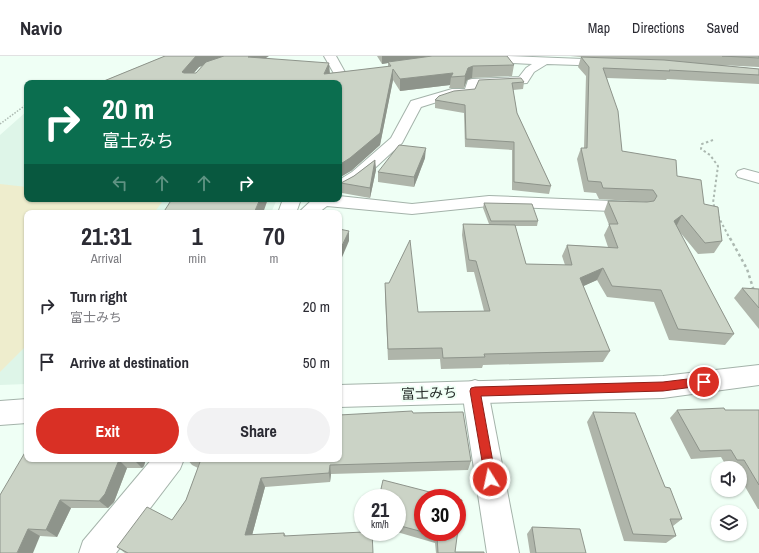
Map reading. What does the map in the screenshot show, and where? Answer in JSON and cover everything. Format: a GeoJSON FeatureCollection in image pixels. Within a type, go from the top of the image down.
{"type":"FeatureCollection","features":[{"type":"Feature","properties":{"kind":"main road"},"geometry":{"type":"LineString","coordinates":[[330,56],[338,79],[353,72]]}},
{"type":"Feature","properties":{"kind":"main road"},"geometry":{"type":"LineString","coordinates":[[461,56],[469,58],[543,62],[616,63]]}},
{"type":"Feature","properties":{"kind":"main road"},"geometry":{"type":"LineString","coordinates":[[342,186],[358,175],[397,140],[416,104],[452,93],[470,92],[472,83],[523,80],[530,70],[543,62]]}},
{"type":"Feature","properties":{"kind":"main road"},"geometry":{"type":"LineString","coordinates":[[311,210],[321,202]]}},
{"type":"Feature","properties":{"kind":"main road"},"geometry":{"type":"LineString","coordinates":[[342,202],[412,209],[489,202],[641,208]]}},
{"type":"Feature","properties":{"kind":"main road","name":"富士みち"},"geometry":{"type":"LineString","coordinates":[[342,396],[475,391],[663,387],[759,376]]}},
{"type":"Feature","properties":{"kind":"main road"},"geometry":{"type":"LineString","coordinates":[[475,391],[503,553]]}},
{"type":"Feature","properties":{"kind":"main road"},"geometry":{"type":"LineString","coordinates":[[0,413],[24,411]]}},
{"type":"Feature","properties":{"kind":"main road"},"geometry":{"type":"LineString","coordinates":[[95,553],[168,462]]}},
{"type":"Feature","properties":{"kind":"path"},"geometry":{"type":"LineString","coordinates":[[0,124],[24,106]]}},
{"type":"Feature","properties":{"kind":"path"},"geometry":{"type":"LineString","coordinates":[[713,140],[702,144],[701,149],[710,155],[718,166],[712,203],[727,234],[747,269],[756,294]]}},
{"type":"Feature","properties":{"kind":"shaded area"},"geometry":{"type":"Polygon","coordinates":[[[24,114],[24,202],[276,202],[272,210],[24,210],[24,384],[0,385],[0,135],[24,114]]]}},
{"type":"Feature","properties":{"kind":"shaded area"},"geometry":{"type":"Polygon","coordinates":[[[0,184],[24,187],[24,202],[162,202],[156,210],[24,210],[24,348],[0,372],[0,184]]]}},
{"type":"Feature","properties":{"kind":"building"},"geometry":{"type":"Polygon","coordinates":[[[165,56],[196,56],[182,72],[184,73],[196,73],[206,62],[224,56],[250,56],[248,57],[329,63],[324,74],[391,66],[388,62],[432,56],[507,56],[514,65],[473,66],[468,68],[465,76],[451,77],[453,73],[400,79],[393,69],[380,133],[342,163],[342,80],[106,80],[165,56]]]}},
{"type":"Feature","properties":{"kind":"building"},"geometry":{"type":"Polygon","coordinates":[[[722,56],[759,56],[759,58],[722,56]]]}},
{"type":"Feature","properties":{"kind":"building"},"geometry":{"type":"Polygon","coordinates":[[[581,57],[664,60],[759,69],[759,75],[603,68],[618,111],[622,151],[676,160],[677,176],[701,180],[704,204],[718,207],[722,241],[705,243],[682,215],[674,221],[734,334],[678,329],[661,290],[612,286],[603,268],[580,278],[610,351],[484,354],[485,357],[443,358],[442,348],[388,349],[385,283],[389,283],[410,240],[418,312],[490,311],[476,261],[469,260],[463,224],[515,225],[526,264],[572,265],[567,245],[618,248],[609,224],[618,224],[608,201],[654,201],[657,196],[653,190],[603,188],[601,182],[588,181],[581,148],[587,148],[589,67],[581,57]]]}},
{"type":"Feature","properties":{"kind":"building"},"geometry":{"type":"Polygon","coordinates":[[[521,78],[524,82],[512,83],[517,113],[551,186],[514,182],[514,142],[466,139],[465,105],[435,100],[439,96],[454,91],[475,89],[479,80],[521,78]]]}},
{"type":"Feature","properties":{"kind":"building"},"geometry":{"type":"Polygon","coordinates":[[[399,145],[426,148],[414,177],[378,172],[399,145]]]}},
{"type":"Feature","properties":{"kind":"building"},"geometry":{"type":"Polygon","coordinates":[[[375,160],[370,188],[342,183],[375,160]]]}},
{"type":"Feature","properties":{"kind":"building"},"geometry":{"type":"Polygon","coordinates":[[[170,202],[259,202],[255,210],[165,210],[170,202]]]}},
{"type":"Feature","properties":{"kind":"building"},"geometry":{"type":"Polygon","coordinates":[[[484,203],[532,204],[538,221],[491,221],[484,203]]]}},
{"type":"Feature","properties":{"kind":"building"},"geometry":{"type":"Polygon","coordinates":[[[342,230],[349,231],[342,246],[342,230]]]}},
{"type":"Feature","properties":{"kind":"building"},"geometry":{"type":"Polygon","coordinates":[[[742,288],[759,289],[759,308],[742,288]]]}},
{"type":"Feature","properties":{"kind":"building"},"geometry":{"type":"Polygon","coordinates":[[[724,408],[725,410],[759,410],[759,485],[747,465],[747,461],[737,460],[731,450],[700,451],[677,410],[724,408]]]}},
{"type":"Feature","properties":{"kind":"building"},"geometry":{"type":"Polygon","coordinates":[[[412,411],[413,413],[463,412],[471,461],[330,465],[329,473],[261,478],[245,535],[284,533],[284,536],[354,532],[354,541],[372,541],[373,553],[128,553],[117,547],[147,507],[172,520],[186,500],[200,462],[342,462],[342,415],[412,411]]]}},
{"type":"Feature","properties":{"kind":"building"},"geometry":{"type":"Polygon","coordinates":[[[593,412],[635,413],[665,487],[670,488],[682,519],[670,519],[676,536],[633,534],[593,412]]]}},
{"type":"Feature","properties":{"kind":"building"},"geometry":{"type":"Polygon","coordinates":[[[24,454],[24,462],[118,462],[105,494],[99,501],[60,500],[46,530],[28,529],[17,553],[0,553],[0,495],[24,454]]]}},
{"type":"Feature","properties":{"kind":"building"},"geometry":{"type":"Polygon","coordinates":[[[383,480],[418,489],[414,489],[414,530],[406,527],[406,489],[381,489],[383,480]]]}},
{"type":"Feature","properties":{"kind":"building"},"geometry":{"type":"Polygon","coordinates":[[[532,527],[580,529],[586,553],[536,553],[532,527]]]}},
{"type":"Feature","properties":{"kind":"building"},"geometry":{"type":"Polygon","coordinates":[[[437,541],[456,541],[455,552],[484,552],[484,553],[438,553],[437,541]]]}},
{"type":"Feature","properties":{"kind":"route"},"geometry":{"type":"LineString","coordinates":[[490,479],[475,391],[663,387],[704,382]]}}]}
